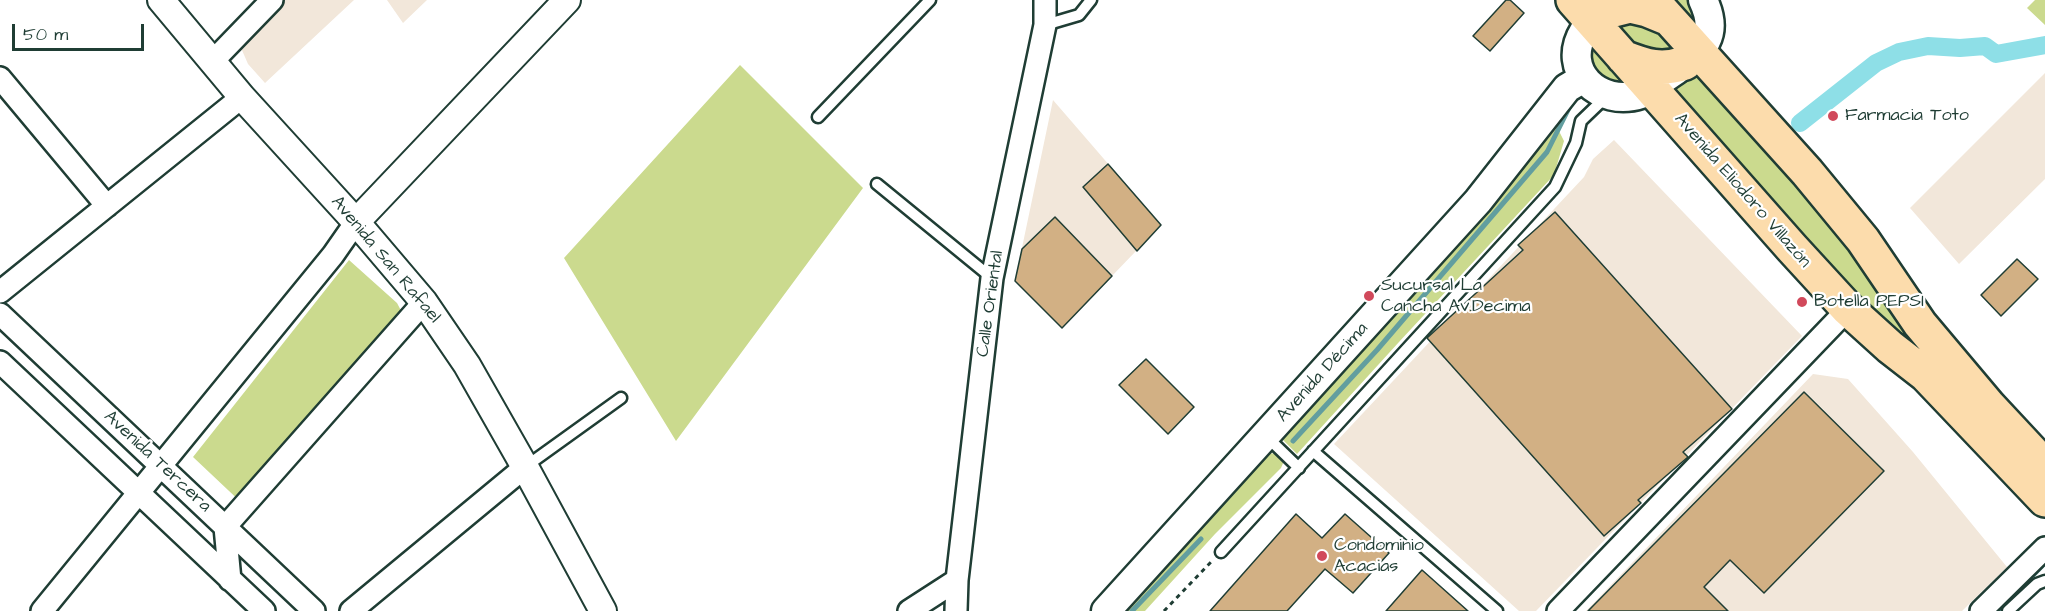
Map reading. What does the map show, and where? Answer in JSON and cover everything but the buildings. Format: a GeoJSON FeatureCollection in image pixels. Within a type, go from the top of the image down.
{"type":"FeatureCollection","features":[{"type":"Feature","properties":{"kind":"highway"},"geometry":{"type":"LineString","coordinates":[[1598,8],[1630,6],[1660,10],[1692,58],[1814,181],[1863,240],[1926,332],[1989,406],[2045,466]]}},
{"type":"Feature","properties":{"kind":"highway","name":"Avenida Eliodoro Villazón"},"geometry":{"type":"LineString","coordinates":[[1598,8],[1623,57],[1792,248],[1848,309],[1890,347],[1926,375],[2045,500]]}},
{"type":"Feature","properties":{"kind":"highway"},"geometry":{"type":"LineString","coordinates":[[1623,57],[1643,65],[1658,67],[1671,67],[1692,58]]}},
{"type":"Feature","properties":{"kind":"main road"},"geometry":{"type":"LineString","coordinates":[[1598,8],[1578,45],[1578,58],[1584,78],[1597,91],[1607,96],[1630,98],[1641,94],[1692,58],[1709,33],[1708,4]]}},
{"type":"Feature","properties":{"kind":"main road","name":"Avenida Décima"},"geometry":{"type":"LineString","coordinates":[[1106,611],[1478,201],[1567,88],[1584,78]]}},
{"type":"Feature","properties":{"kind":"street","name":"Avenida San Rafael"},"geometry":{"type":"LineString","coordinates":[[161,0],[242,97],[356,222],[424,302],[466,365],[525,467],[603,611]]}},
{"type":"Feature","properties":{"kind":"street"},"geometry":{"type":"LineString","coordinates":[[213,61],[272,0]]}},
{"type":"Feature","properties":{"kind":"street"},"geometry":{"type":"LineString","coordinates":[[42,611],[333,255],[356,222],[567,0]]}},
{"type":"Feature","properties":{"kind":"street","name":"Calle Oriental"},"geometry":{"type":"LineString","coordinates":[[956,611],[957,580],[992,278],[1045,25],[1045,0]]}},
{"type":"Feature","properties":{"kind":"street"},"geometry":{"type":"LineString","coordinates":[[0,78],[107,206]]}},
{"type":"Feature","properties":{"kind":"street"},"geometry":{"type":"LineString","coordinates":[[0,292],[242,97]]}},
{"type":"Feature","properties":{"kind":"street"},"geometry":{"type":"LineString","coordinates":[[230,580],[225,527],[424,302]]}},
{"type":"Feature","properties":{"kind":"street"},"geometry":{"type":"LineString","coordinates":[[1558,611],[1848,309]]}},
{"type":"Feature","properties":{"kind":"street","name":"Avenida Tercera"},"geometry":{"type":"LineString","coordinates":[[0,314],[314,611]]}},
{"type":"Feature","properties":{"kind":"street","name":"Avenida Tercera"},"geometry":{"type":"LineString","coordinates":[[0,362],[264,611]]}},
{"type":"Feature","properties":{"kind":"street"},"geometry":{"type":"LineString","coordinates":[[351,611],[525,467]]}},
{"type":"Feature","properties":{"kind":"street"},"geometry":{"type":"LineString","coordinates":[[1981,611],[2045,548]]}},
{"type":"Feature","properties":{"kind":"street"},"geometry":{"type":"LineString","coordinates":[[909,611],[957,580]]}},
{"type":"Feature","properties":{"kind":"lane"},"geometry":{"type":"LineString","coordinates":[[818,117],[930,0]]}},
{"type":"Feature","properties":{"kind":"lane"},"geometry":{"type":"LineString","coordinates":[[1045,25],[1079,15],[1091,0]]}},
{"type":"Feature","properties":{"kind":"lane"},"geometry":{"type":"LineString","coordinates":[[1221,552],[1555,187],[1576,143],[1581,121],[1607,96]]}},
{"type":"Feature","properties":{"kind":"lane"},"geometry":{"type":"LineString","coordinates":[[877,184],[992,278]]}},
{"type":"Feature","properties":{"kind":"lane"},"geometry":{"type":"LineString","coordinates":[[525,467],[621,398]]}},
{"type":"Feature","properties":{"kind":"lane"},"geometry":{"type":"LineString","coordinates":[[1266,436],[1299,468]]}},
{"type":"Feature","properties":{"kind":"lane"},"geometry":{"type":"LineString","coordinates":[[1313,451],[1497,611]]}},
{"type":"Feature","properties":{"kind":"lane"},"geometry":{"type":"LineString","coordinates":[[2008,611],[2037,584],[2045,581]]}},
{"type":"Feature","properties":{"kind":"path"},"geometry":{"type":"LineString","coordinates":[[1164,611],[1221,552]]}},
{"type":"Feature","properties":{"kind":"shaded area"},"geometry":{"type":"Polygon","coordinates":[[[280,0],[354,0],[265,83],[248,64],[238,41],[280,0]]]}},
{"type":"Feature","properties":{"kind":"shaded area"},"geometry":{"type":"Polygon","coordinates":[[[387,0],[427,0],[403,23],[387,0]]]}},
{"type":"Feature","properties":{"kind":"shaded area"},"geometry":{"type":"Polygon","coordinates":[[[2045,73],[2045,179],[1959,264],[1910,208],[2045,73]]]}},
{"type":"Feature","properties":{"kind":"shaded area"},"geometry":{"type":"Polygon","coordinates":[[[1053,100],[1161,225],[1062,328],[1015,281],[1053,100]]]}},
{"type":"Feature","properties":{"kind":"shaded area"},"geometry":{"type":"Polygon","coordinates":[[[1614,140],[1802,336],[1536,611],[1519,611],[1334,444],[1584,177],[1593,159],[1614,140]]]}},
{"type":"Feature","properties":{"kind":"shaded area"},"geometry":{"type":"Polygon","coordinates":[[[1813,374],[1848,379],[1913,452],[2007,567],[1962,611],[1586,611],[1813,374]]]}},
{"type":"Feature","properties":{"kind":"green space"},"geometry":{"type":"Polygon","coordinates":[[[1664,0],[1694,0],[1702,34],[1664,0]]]}},
{"type":"Feature","properties":{"kind":"green space"},"geometry":{"type":"Polygon","coordinates":[[[2035,0],[2045,0],[2045,25],[2027,8],[2035,0]]]}},
{"type":"Feature","properties":{"kind":"green space"},"geometry":{"type":"Polygon","coordinates":[[[1610,19],[1651,26],[1679,57],[1638,49],[1610,19]]]}},
{"type":"Feature","properties":{"kind":"green space"},"geometry":{"type":"Polygon","coordinates":[[[1587,41],[1636,87],[1595,77],[1587,41]]]}},
{"type":"Feature","properties":{"kind":"green space"},"geometry":{"type":"Polygon","coordinates":[[[740,65],[863,188],[676,441],[564,258],[740,65]]]}},
{"type":"Feature","properties":{"kind":"green space"},"geometry":{"type":"Polygon","coordinates":[[[1694,71],[1800,178],[1937,362],[1899,341],[1665,91],[1694,71]]]}},
{"type":"Feature","properties":{"kind":"green space"},"geometry":{"type":"Polygon","coordinates":[[[1557,127],[1564,141],[1554,175],[1297,454],[1280,437],[1493,206],[1557,127]]]}},
{"type":"Feature","properties":{"kind":"green space"},"geometry":{"type":"Polygon","coordinates":[[[349,260],[397,303],[408,324],[246,507],[193,457],[349,260]]]}},
{"type":"Feature","properties":{"kind":"green space"},"geometry":{"type":"Polygon","coordinates":[[[1269,453],[1276,454],[1284,461],[1281,468],[1215,534],[1145,611],[1122,611],[1269,453]]]}},
{"type":"Feature","properties":{"kind":"waterway"},"geometry":{"type":"LineString","coordinates":[[1800,123],[1876,63],[1899,52],[1928,46],[1960,48],[1985,46],[1996,54],[2045,45]]}},
{"type":"Feature","properties":{"kind":"waterway"},"geometry":{"type":"LineString","coordinates":[[1293,441],[1377,350],[1547,152],[1570,106]]}},
{"type":"Feature","properties":{"kind":"waterway"},"geometry":{"type":"LineString","coordinates":[[1132,611],[1201,539]]}},
{"type":"Feature","properties":{"kind":"waterway"},"geometry":{"type":"LineString","coordinates":[[1998,611],[2045,563]]}},
{"type":"Feature","properties":{"kind":"place","name":"Farmacia Toto"},"geometry":{"type":"Point","coordinates":[1833,116]}},
{"type":"Feature","properties":{"kind":"place","name":"Sucursal La Cancha Av.Decima"},"geometry":{"type":"Point","coordinates":[1369,296]}},
{"type":"Feature","properties":{"kind":"place","name":"Botella PEPSI"},"geometry":{"type":"Point","coordinates":[1802,302]}},
{"type":"Feature","properties":{"kind":"place","name":"Condominio Acacias"},"geometry":{"type":"Point","coordinates":[1322,556]}}]}
